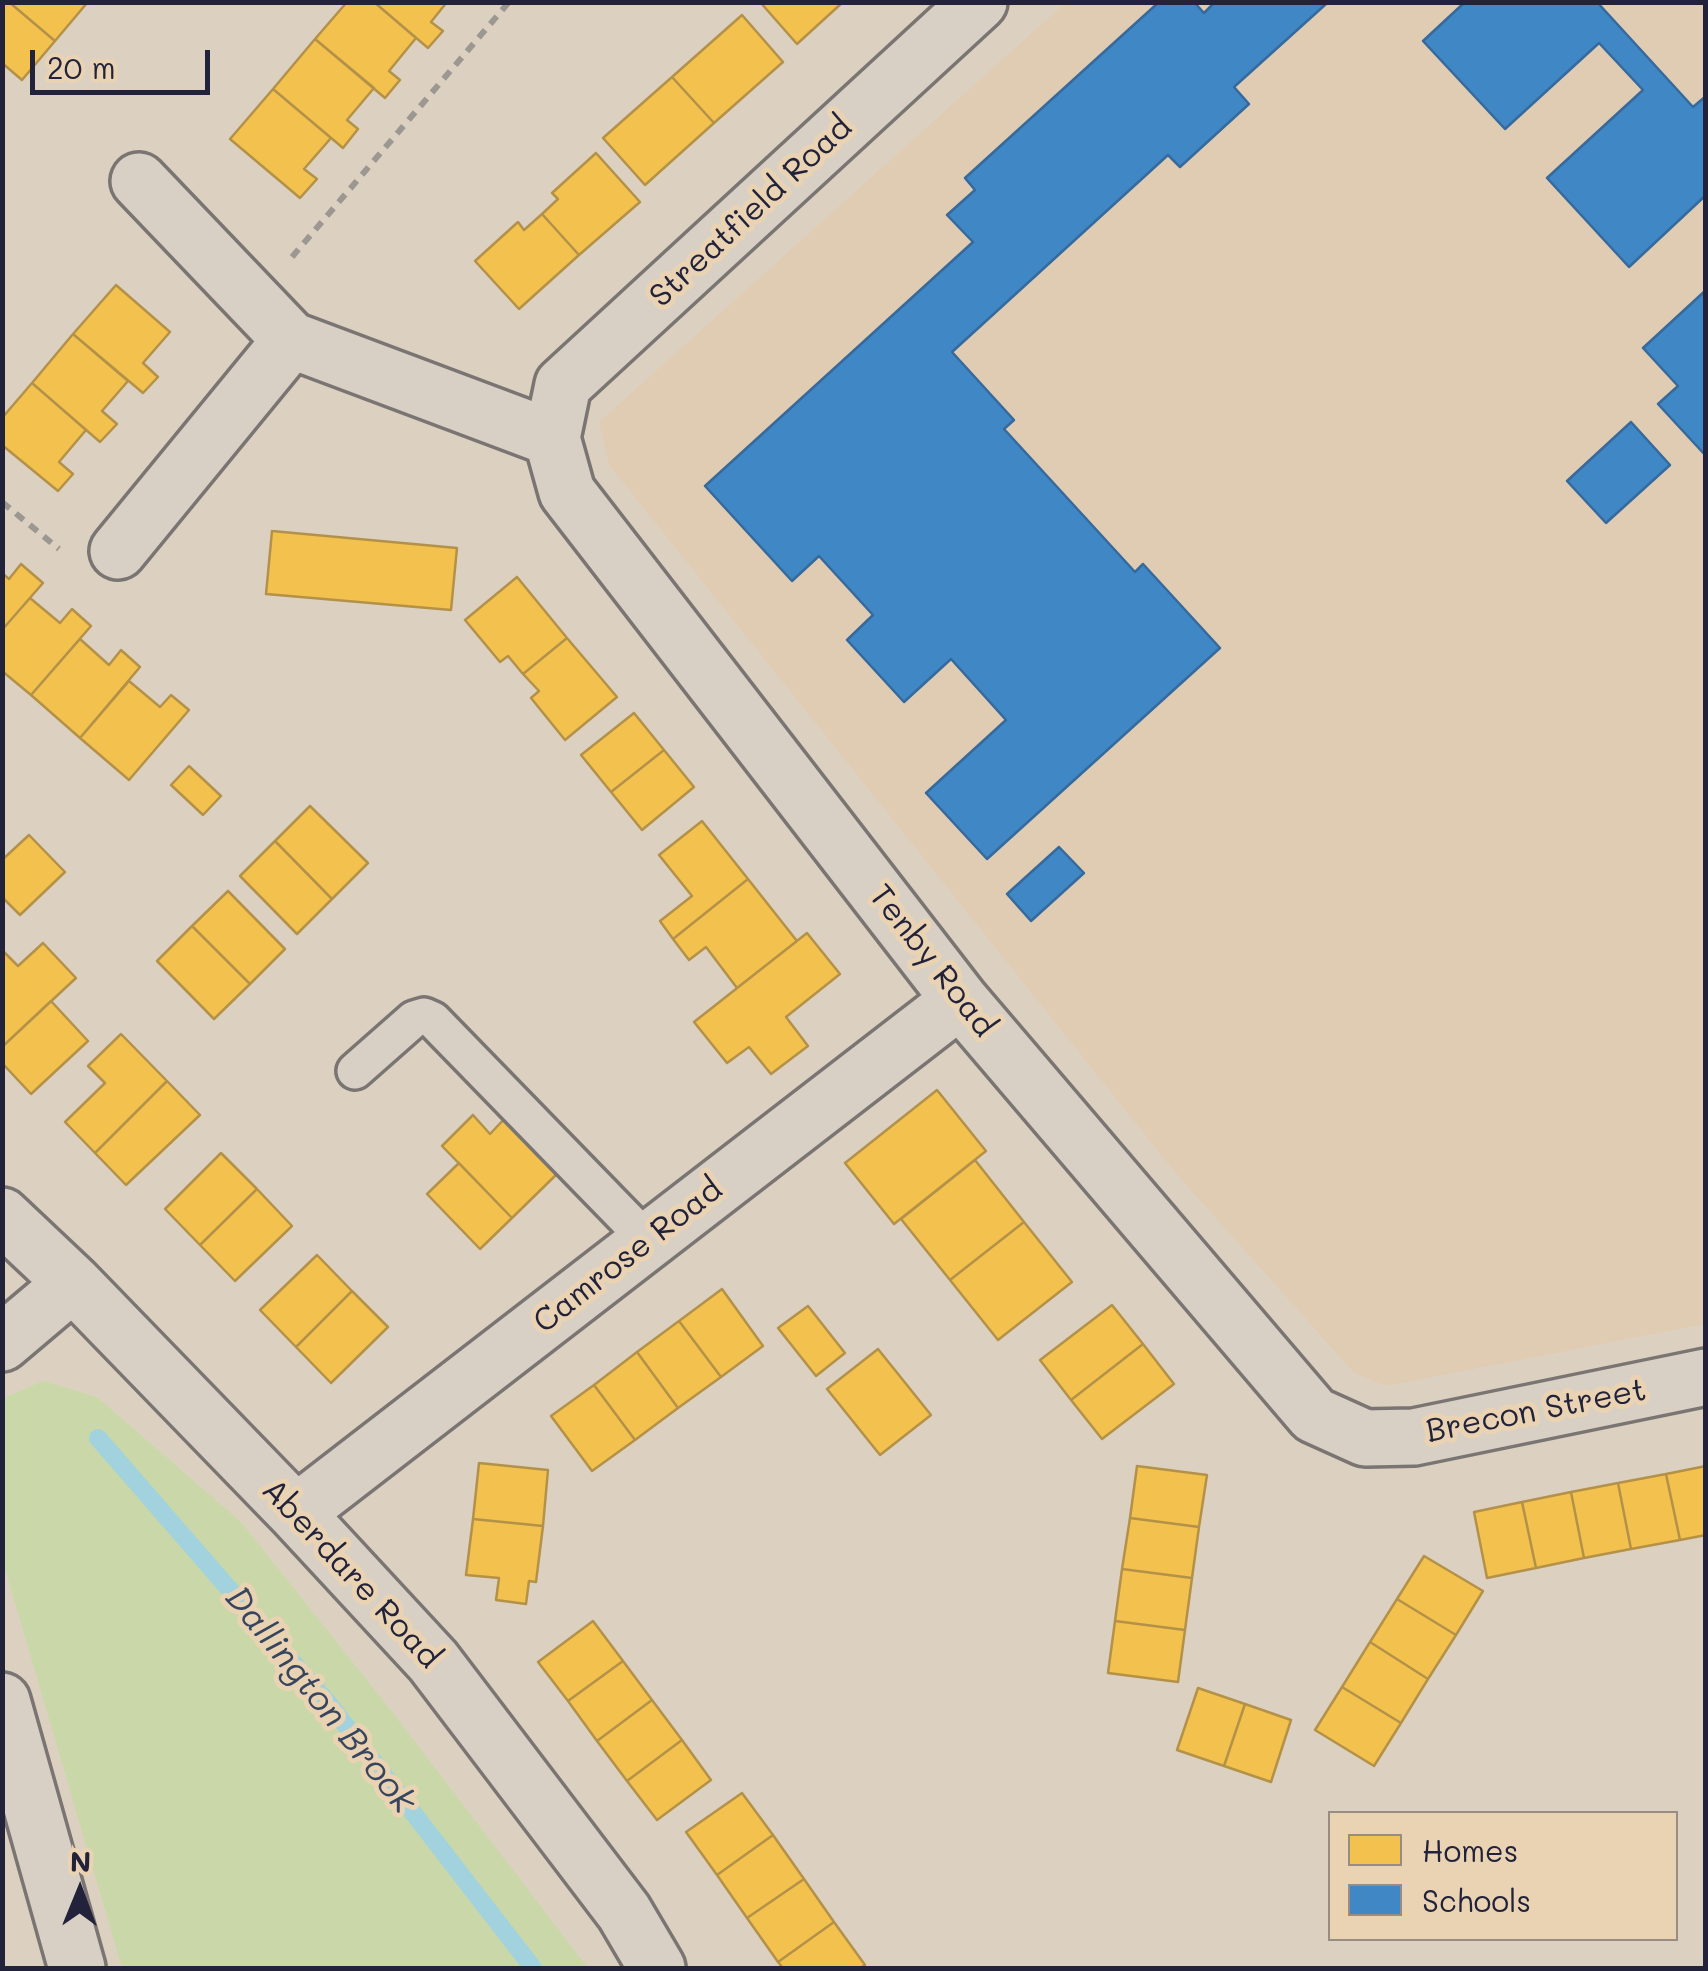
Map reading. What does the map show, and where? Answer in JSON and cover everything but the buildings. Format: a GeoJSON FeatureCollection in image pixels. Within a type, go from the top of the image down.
{"type":"FeatureCollection","features":[{"type":"Feature","properties":{"kind":"street","name":"Streatfield Road"},"geometry":{"type":"LineString","coordinates":[[552,438],[563,385],[979,2]]}},
{"type":"Feature","properties":{"kind":"street"},"geometry":{"type":"LineString","coordinates":[[139,181],[273,321],[552,438]]}},
{"type":"Feature","properties":{"kind":"street"},"geometry":{"type":"LineString","coordinates":[[118,551],[273,321]]}},
{"type":"Feature","properties":{"kind":"street","name":"Tenby Road"},"geometry":{"type":"LineString","coordinates":[[552,438],[567,492],[960,1000],[1314,1415],[1365,1438]]}},
{"type":"Feature","properties":{"kind":"street","name":"Camrose Road"},"geometry":{"type":"LineString","coordinates":[[296,1513],[960,1000]]}},
{"type":"Feature","properties":{"kind":"street","name":"Aberdare Road"},"geometry":{"type":"LineString","coordinates":[[2,1216],[74,1283],[296,1513],[432,1661],[624,1912],[657,1968]]}},
{"type":"Feature","properties":{"kind":"street"},"geometry":{"type":"LineString","coordinates":[[2,1344],[74,1283]]}},
{"type":"Feature","properties":{"kind":"street","name":"Brecon Street"},"geometry":{"type":"LineString","coordinates":[[1365,1438],[1414,1437],[1706,1377]]}},
{"type":"Feature","properties":{"kind":"street"},"geometry":{"type":"LineString","coordinates":[[2,1701],[77,1968]]}},
{"type":"Feature","properties":{"kind":"lane"},"geometry":{"type":"LineString","coordinates":[[355,1070],[414,1019],[424,1016],[433,1020],[648,1241]]}},
{"type":"Feature","properties":{"kind":"path"},"geometry":{"type":"LineString","coordinates":[[273,321],[508,2]]}},
{"type":"Feature","properties":{"kind":"shaded area"},"geometry":{"type":"Polygon","coordinates":[[[1065,3],[1705,3],[1705,1324],[1386,1386],[1354,1373],[1173,1170],[609,465],[599,422],[1065,3]]]}},
{"type":"Feature","properties":{"kind":"green space"},"geometry":{"type":"Polygon","coordinates":[[[43,1381],[97,1397],[241,1522],[588,1968],[122,1968],[3,1562],[3,1398],[43,1381]]]}},
{"type":"Feature","properties":{"kind":"waterway","name":"Dallington Brook"},"geometry":{"type":"LineString","coordinates":[[98,1438],[329,1704],[533,1968]]}}]}
